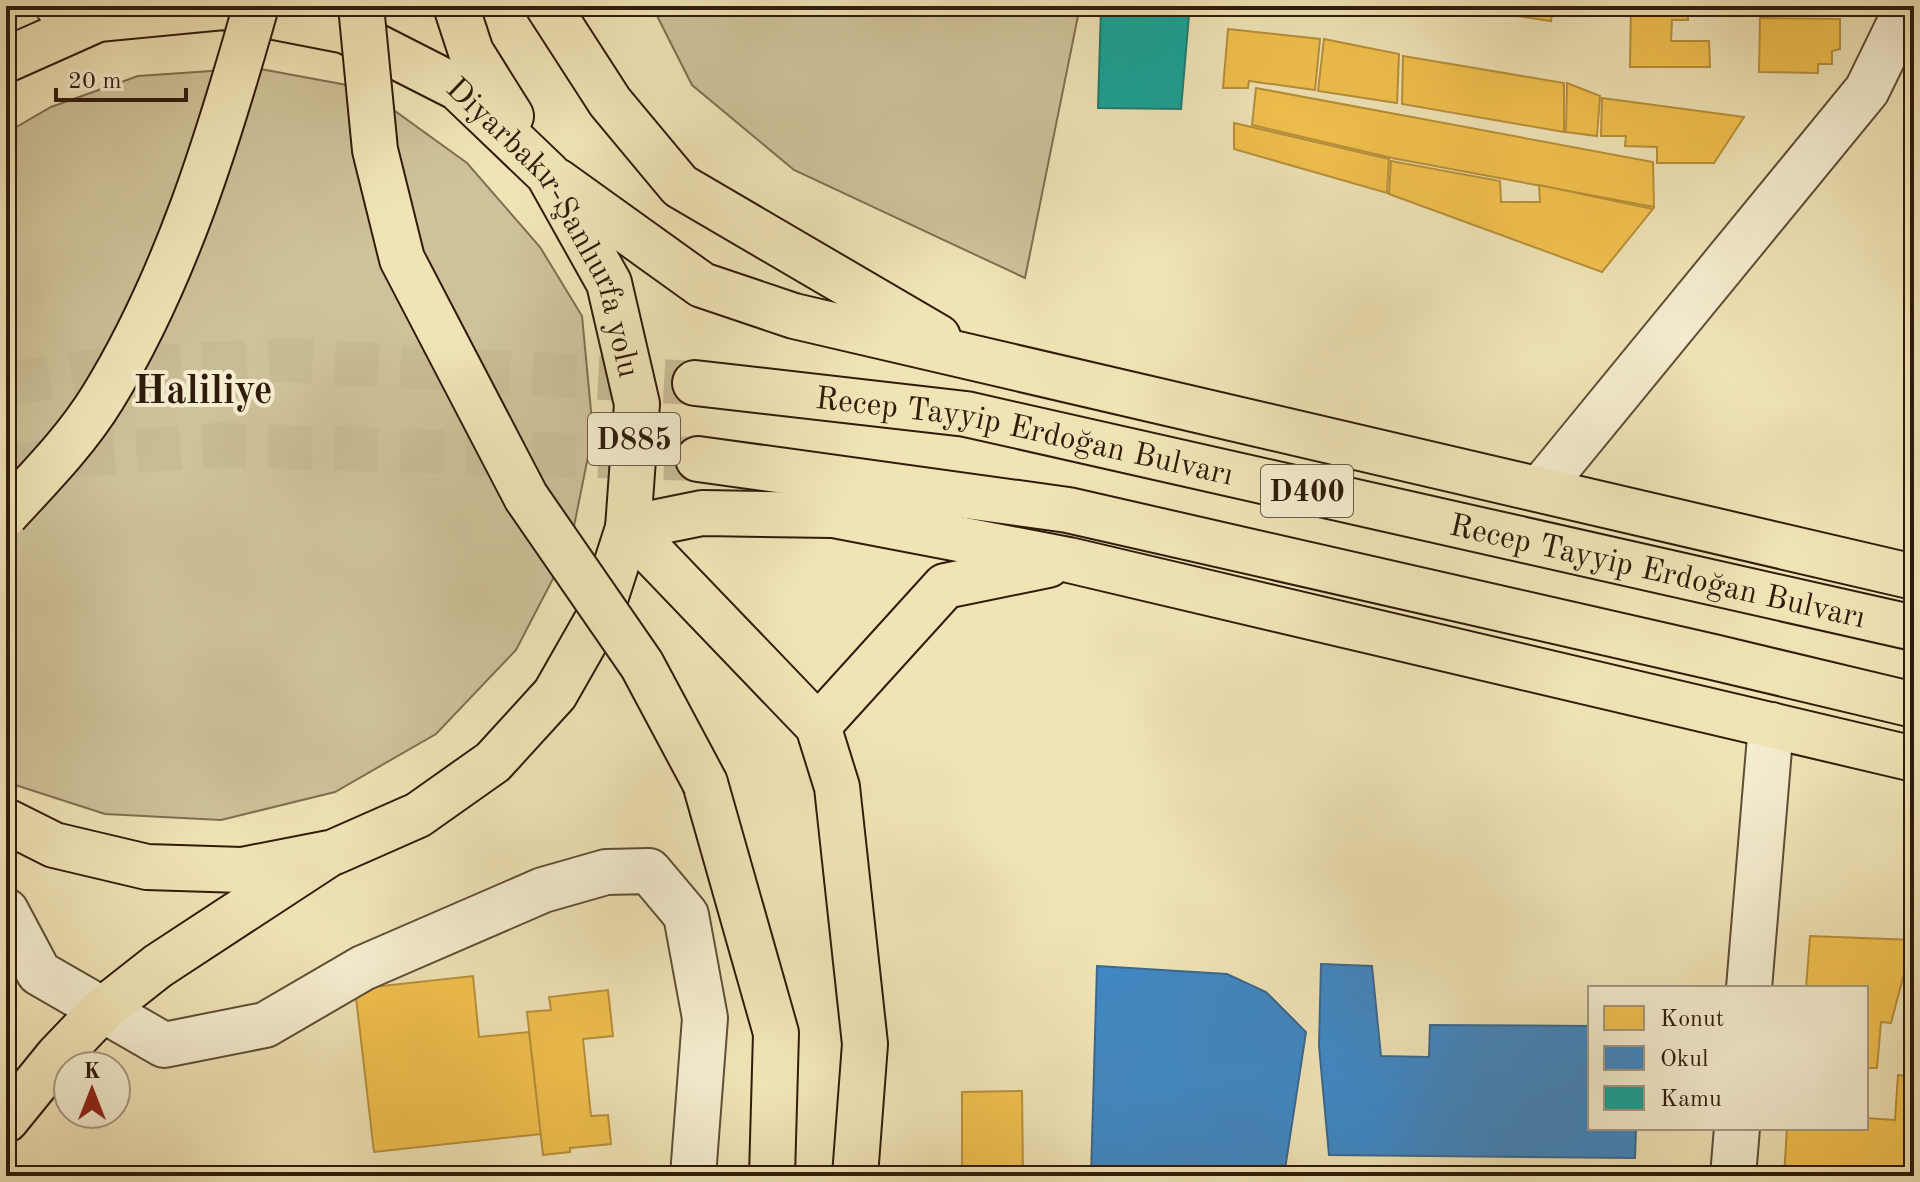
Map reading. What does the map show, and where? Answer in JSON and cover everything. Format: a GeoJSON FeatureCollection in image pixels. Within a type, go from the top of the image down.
{"type":"FeatureCollection","features":[{"type":"Feature","properties":{"kind":"main road"},"geometry":{"type":"LineString","coordinates":[[6,514],[69,445],[103,397],[166,276],[207,162],[256,6]]}},
{"type":"Feature","properties":{"kind":"main road"},"geometry":{"type":"LineString","coordinates":[[361,6],[375,150],[402,259],[526,497],[642,665],[705,783],[776,1033],[772,1176]]}},
{"type":"Feature","properties":{"kind":"main road"},"geometry":{"type":"LineString","coordinates":[[456,6],[471,52],[548,174],[702,285],[794,316],[1914,577]]}},
{"type":"Feature","properties":{"kind":"main road"},"geometry":{"type":"LineString","coordinates":[[548,6],[610,102],[680,186],[971,357]]}},
{"type":"Feature","properties":{"kind":"main road","name":"Diyarbakır-Şanlıurfa yolu"},"geometry":{"type":"LineString","coordinates":[[6,60],[87,10],[223,7],[346,31],[458,88],[548,174],[609,283],[637,404],[628,528],[600,615],[555,694],[493,762],[418,815],[334,852],[242,870],[147,867],[54,845],[6,821]]}},
{"type":"Feature","properties":{"kind":"main road","name":"Recep Tayyip Erdoğan Bulvarı"},"geometry":{"type":"LineString","coordinates":[[695,383],[966,414],[1914,628]]}},
{"type":"Feature","properties":{"kind":"main road","name":"Recep Tayyip Erdoğan Bulvarı"},"geometry":{"type":"LineString","coordinates":[[698,459],[1068,510],[1914,705]]}},
{"type":"Feature","properties":{"kind":"main road"},"geometry":{"type":"LineString","coordinates":[[628,528],[702,513],[833,515],[1069,560],[1914,759]]}},
{"type":"Feature","properties":{"kind":"main road"},"geometry":{"type":"LineString","coordinates":[[628,528],[818,726],[837,787],[865,1044],[855,1176]]}},
{"type":"Feature","properties":{"kind":"main road"},"geometry":{"type":"LineString","coordinates":[[818,726],[945,586],[1069,560]]}},
{"type":"Feature","properties":{"kind":"main road"},"geometry":{"type":"LineString","coordinates":[[6,1120],[58,1056],[102,1010],[158,966],[334,852]]}},
{"type":"Feature","properties":{"kind":"street"},"geometry":{"type":"LineString","coordinates":[[1540,489],[1867,90],[1908,6]]}},
{"type":"Feature","properties":{"kind":"street"},"geometry":{"type":"LineString","coordinates":[[1749,986],[1771,725]]}},
{"type":"Feature","properties":{"kind":"street"},"geometry":{"type":"LineString","coordinates":[[6,911],[39,973],[164,1045],[265,1025],[363,968],[543,890],[606,872],[649,871],[686,915],[705,1018],[693,1176]]}},
{"type":"Feature","properties":{"kind":"street"},"geometry":{"type":"LineString","coordinates":[[1733,1176],[1737,1130]]}},
{"type":"Feature","properties":{"kind":"shaded area"},"geometry":{"type":"Polygon","coordinates":[[[652,6],[1080,6],[1025,278],[794,170],[692,85],[652,6]]]}},
{"type":"Feature","properties":{"kind":"shaded area"},"geometry":{"type":"Polygon","coordinates":[[[255,68],[363,88],[467,163],[540,247],[582,316],[593,432],[570,546],[516,650],[436,734],[335,792],[221,820],[105,814],[6,782],[6,133],[51,107],[138,76],[255,68]]]}},
{"type":"Feature","properties":{"kind":"building: Konut"},"geometry":{"type":"Polygon","coordinates":[[[1449,6],[1553,6],[1551,21],[1449,6]]]}},
{"type":"Feature","properties":{"kind":"building: Konut"},"geometry":{"type":"Polygon","coordinates":[[[1631,6],[1688,6],[1688,20],[1672,20],[1671,41],[1709,41],[1710,67],[1630,67],[1631,6]]]}},
{"type":"Feature","properties":{"kind":"building: Konut"},"geometry":{"type":"Polygon","coordinates":[[[1760,18],[1840,19],[1840,49],[1832,51],[1832,64],[1818,64],[1818,73],[1759,72],[1760,18]]]}},
{"type":"Feature","properties":{"kind":"building: Konut"},"geometry":{"type":"Polygon","coordinates":[[[1228,29],[1320,39],[1315,90],[1249,81],[1248,88],[1223,88],[1228,29]]]}},
{"type":"Feature","properties":{"kind":"building: Konut"},"geometry":{"type":"Polygon","coordinates":[[[1324,39],[1399,54],[1397,103],[1318,91],[1324,39]]]}},
{"type":"Feature","properties":{"kind":"building: Konut"},"geometry":{"type":"Polygon","coordinates":[[[1403,56],[1564,83],[1564,132],[1402,104],[1403,56]]]}},
{"type":"Feature","properties":{"kind":"building: Konut"},"geometry":{"type":"Polygon","coordinates":[[[1567,83],[1600,96],[1597,136],[1566,132],[1567,83]]]}},
{"type":"Feature","properties":{"kind":"building: Konut"},"geometry":{"type":"Polygon","coordinates":[[[1256,88],[1653,162],[1654,207],[1392,158],[1252,125],[1256,88]]]}},
{"type":"Feature","properties":{"kind":"building: Konut"},"geometry":{"type":"Polygon","coordinates":[[[1602,98],[1744,117],[1714,163],[1657,163],[1657,147],[1625,146],[1626,136],[1601,136],[1602,98]]]}},
{"type":"Feature","properties":{"kind":"building: Konut"},"geometry":{"type":"Polygon","coordinates":[[[1234,123],[1389,159],[1387,193],[1234,149],[1234,123]]]}},
{"type":"Feature","properties":{"kind":"building: Konut"},"geometry":{"type":"Polygon","coordinates":[[[1391,161],[1500,181],[1501,202],[1540,202],[1539,185],[1653,209],[1602,272],[1389,194],[1391,161]]]}},
{"type":"Feature","properties":{"kind":"building: Konut"},"geometry":{"type":"Polygon","coordinates":[[[1810,936],[1913,940],[1891,1023],[1881,1022],[1877,1068],[1868,1068],[1868,986],[1806,986],[1810,936]]]}},
{"type":"Feature","properties":{"kind":"building: Konut"},"geometry":{"type":"Polygon","coordinates":[[[473,976],[479,1037],[529,1032],[541,1134],[374,1152],[355,989],[473,976]]]}},
{"type":"Feature","properties":{"kind":"building: Konut"},"geometry":{"type":"Polygon","coordinates":[[[608,990],[613,1036],[583,1039],[591,1116],[608,1115],[611,1144],[570,1148],[570,1152],[543,1155],[527,1012],[551,1010],[549,997],[608,990]]]}},
{"type":"Feature","properties":{"kind":"building: Konut"},"geometry":{"type":"Polygon","coordinates":[[[1898,1075],[1914,1077],[1914,1176],[1784,1176],[1787,1130],[1868,1130],[1868,1118],[1895,1120],[1898,1075]]]}},
{"type":"Feature","properties":{"kind":"building: Konut"},"geometry":{"type":"Polygon","coordinates":[[[1022,1091],[1023,1176],[962,1176],[962,1092],[1022,1091]]]}},
{"type":"Feature","properties":{"kind":"building: Okul"},"geometry":{"type":"Polygon","coordinates":[[[1321,964],[1372,966],[1381,1056],[1429,1057],[1430,1025],[1588,1026],[1588,1130],[1636,1130],[1635,1158],[1329,1155],[1319,1046],[1321,964]]]}},
{"type":"Feature","properties":{"kind":"building: Okul"},"geometry":{"type":"Polygon","coordinates":[[[1097,966],[1227,974],[1266,992],[1306,1032],[1284,1176],[1091,1176],[1097,966]]]}},
{"type":"Feature","properties":{"kind":"building: Kamu"},"geometry":{"type":"Polygon","coordinates":[[[1101,7],[1189,15],[1181,109],[1098,108],[1101,7]]]}},
{"type":"Feature","properties":{"kind":"tunnel"},"geometry":{"type":"LineString","coordinates":[[6,384],[102,370],[287,360],[695,383]]}},
{"type":"Feature","properties":{"kind":"tunnel"},"geometry":{"type":"LineString","coordinates":[[6,469],[78,455],[219,445],[698,459]]}},
{"type":"Feature","properties":{"kind":"district","name":"Haliliye"},"geometry":{"type":"Point","coordinates":[203,389]}}]}
